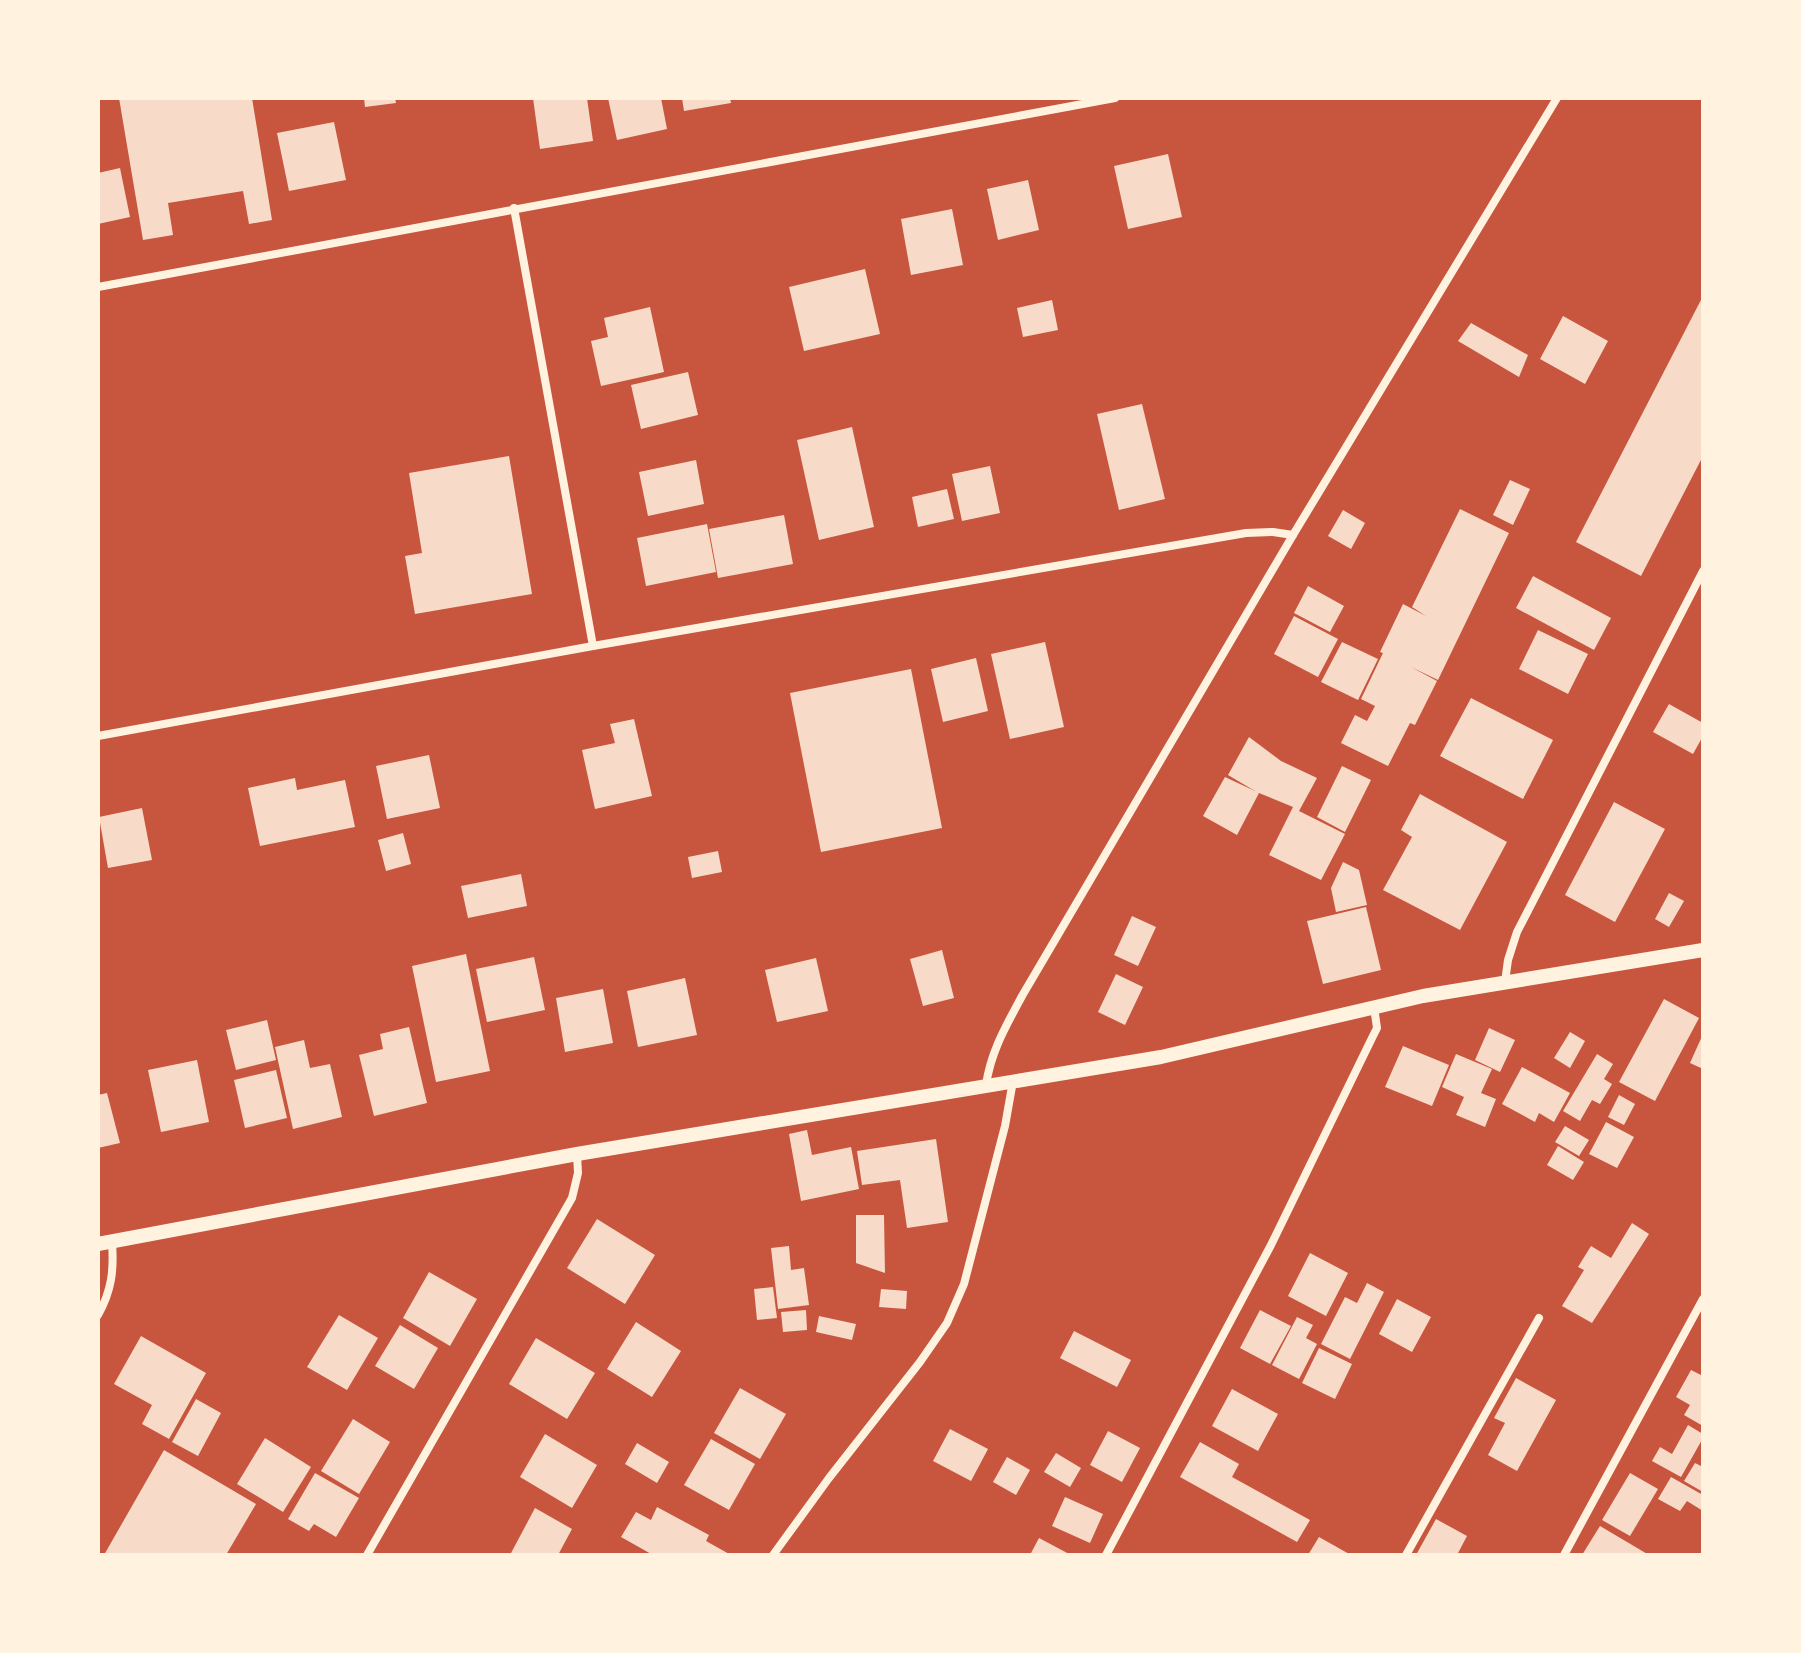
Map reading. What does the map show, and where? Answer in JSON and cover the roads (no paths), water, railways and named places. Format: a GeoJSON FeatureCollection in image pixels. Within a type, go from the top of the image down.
{"type":"FeatureCollection","features":[{"type":"Feature","properties":{"kind":"street"},"geometry":{"type":"LineString","coordinates":[[98,287],[1115,98]]}},
{"type":"Feature","properties":{"kind":"street"},"geometry":{"type":"LineString","coordinates":[[986,1085],[998,1039],[1022,996],[1293,535],[1557,98]]}},
{"type":"Feature","properties":{"kind":"street"},"geometry":{"type":"LineString","coordinates":[[514,208],[593,646]]}},
{"type":"Feature","properties":{"kind":"street"},"geometry":{"type":"LineString","coordinates":[[98,736],[593,646],[1246,533],[1293,535]]}},
{"type":"Feature","properties":{"kind":"street"},"geometry":{"type":"LineString","coordinates":[[1505,982],[1517,932],[1703,571]]}},
{"type":"Feature","properties":{"kind":"street"},"geometry":{"type":"LineString","coordinates":[[98,1315],[112,1285],[114,1270],[105,1243],[577,1154],[1188,1052],[1374,1007],[1703,950]]}},
{"type":"Feature","properties":{"kind":"street"},"geometry":{"type":"LineString","coordinates":[[1106,1555],[1285,1217],[1377,1028],[1374,1007]]}},
{"type":"Feature","properties":{"kind":"street"},"geometry":{"type":"LineString","coordinates":[[773,1555],[947,1323],[964,1284],[1005,1126],[1013,1081]]}},
{"type":"Feature","properties":{"kind":"street"},"geometry":{"type":"LineString","coordinates":[[367,1555],[572,1198],[578,1173],[577,1154]]}},
{"type":"Feature","properties":{"kind":"street"},"geometry":{"type":"LineString","coordinates":[[1564,1555],[1703,1299]]}},
{"type":"Feature","properties":{"kind":"street"},"geometry":{"type":"LineString","coordinates":[[1406,1555],[1539,1318]]}}]}
